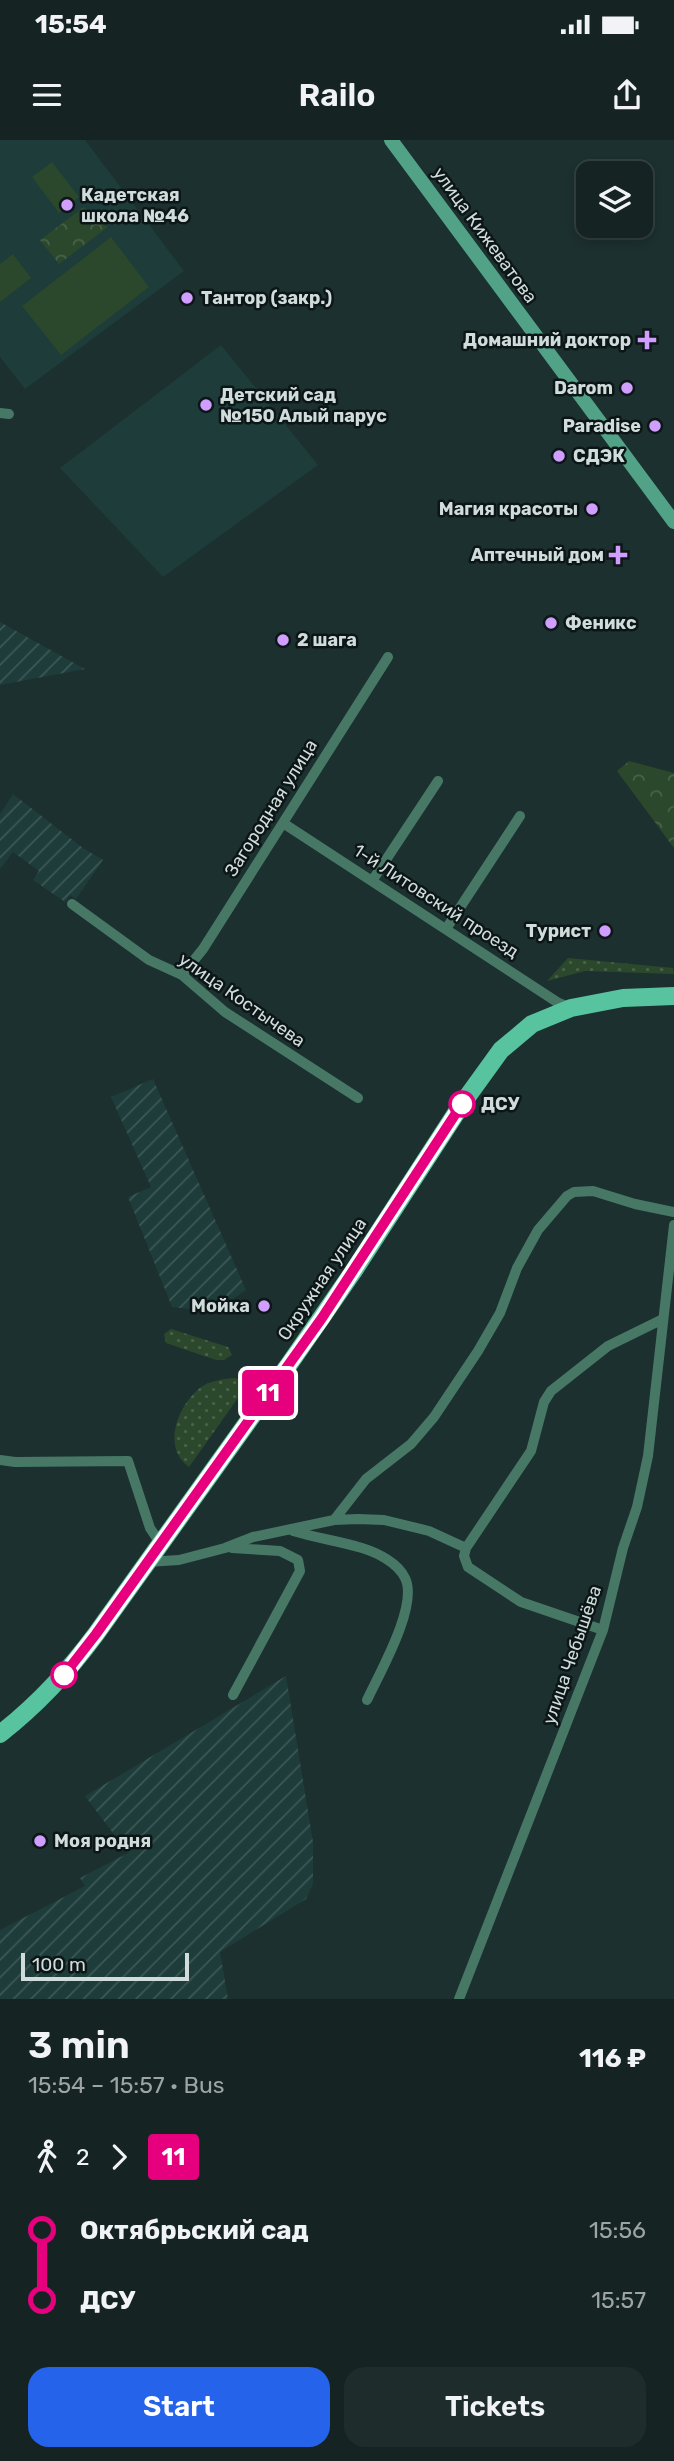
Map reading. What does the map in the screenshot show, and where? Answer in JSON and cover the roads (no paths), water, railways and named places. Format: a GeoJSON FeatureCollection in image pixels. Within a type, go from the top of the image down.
{"type":"FeatureCollection","features":[{"type":"Feature","properties":{"kind":"main road","name":"улица Кижеватова"},"geometry":{"type":"LineString","coordinates":[[391,140],[674,522]]}},
{"type":"Feature","properties":{"kind":"main road","name":"Окружная улица"},"geometry":{"type":"LineString","coordinates":[[0,1734],[28,1712],[71,1668],[290,1363],[353,1272],[462,1104],[501,1050],[532,1024],[571,1008],[623,998],[674,996]]}},
{"type":"Feature","properties":{"kind":"street","name":"Загородная улица"},"geometry":{"type":"LineString","coordinates":[[182,975],[203,949],[387,657]]}},
{"type":"Feature","properties":{"kind":"street"},"geometry":{"type":"LineString","coordinates":[[372,881],[438,781]]}},
{"type":"Feature","properties":{"kind":"street"},"geometry":{"type":"LineString","coordinates":[[446,929],[520,816]]}},
{"type":"Feature","properties":{"kind":"street","name":"1-й Литовский проезд"},"geometry":{"type":"LineString","coordinates":[[283,823],[571,1008]]}},
{"type":"Feature","properties":{"kind":"street","name":"улица Костычева"},"geometry":{"type":"LineString","coordinates":[[72,904],[149,960],[182,975],[225,1012],[358,1098]]}},
{"type":"Feature","properties":{"kind":"street"},"geometry":{"type":"LineString","coordinates":[[334,1520],[366,1479],[411,1444],[434,1417],[478,1351],[538,1230],[567,1196],[574,1192],[593,1191],[674,1212]]}},
{"type":"Feature","properties":{"kind":"street","name":"улица Чебышёва"},"geometry":{"type":"LineString","coordinates":[[459,1999],[603,1630],[622,1548],[637,1507],[648,1456],[674,1225]]}},
{"type":"Feature","properties":{"kind":"street"},"geometry":{"type":"LineString","coordinates":[[603,1630],[521,1602],[468,1567],[464,1556],[466,1548],[531,1451],[544,1402],[551,1391],[608,1346],[663,1319]]}},
{"type":"Feature","properties":{"kind":"street"},"geometry":{"type":"LineString","coordinates":[[0,1460],[128,1461],[150,1528],[160,1543]]}},
{"type":"Feature","properties":{"kind":"street"},"geometry":{"type":"LineString","coordinates":[[147,1562],[179,1560],[225,1548],[253,1537],[334,1520],[384,1520],[429,1531],[466,1548]]}},
{"type":"Feature","properties":{"kind":"street"},"geometry":{"type":"LineString","coordinates":[[291,1530],[364,1548],[397,1567],[406,1579],[409,1590],[404,1614],[367,1700]]}},
{"type":"Feature","properties":{"kind":"street"},"geometry":{"type":"LineString","coordinates":[[225,1548],[280,1551],[298,1560],[300,1571],[233,1695]]}},
{"type":"Feature","properties":{"kind":"place","name":"Кадетская школа №46"},"geometry":{"type":"Point","coordinates":[67,205]}},
{"type":"Feature","properties":{"kind":"place","name":"Тантор (закр.)"},"geometry":{"type":"Point","coordinates":[187,298]}},
{"type":"Feature","properties":{"kind":"place","name":"Домашний доктор"},"geometry":{"type":"Point","coordinates":[647,340]}},
{"type":"Feature","properties":{"kind":"place","name":"Darom"},"geometry":{"type":"Point","coordinates":[627,388]}},
{"type":"Feature","properties":{"kind":"place","name":"Детский сад №150 Алый парус"},"geometry":{"type":"Point","coordinates":[206,405]}},
{"type":"Feature","properties":{"kind":"place","name":"Paradise"},"geometry":{"type":"Point","coordinates":[655,426]}},
{"type":"Feature","properties":{"kind":"place","name":"СДЭК"},"geometry":{"type":"Point","coordinates":[559,456]}},
{"type":"Feature","properties":{"kind":"place","name":"Магия красоты"},"geometry":{"type":"Point","coordinates":[592,509]}},
{"type":"Feature","properties":{"kind":"place","name":"Аптечный дом"},"geometry":{"type":"Point","coordinates":[618,555]}},
{"type":"Feature","properties":{"kind":"place","name":"Феникс"},"geometry":{"type":"Point","coordinates":[551,623]}},
{"type":"Feature","properties":{"kind":"place","name":"2 шага"},"geometry":{"type":"Point","coordinates":[283,640]}},
{"type":"Feature","properties":{"kind":"place","name":"Турист"},"geometry":{"type":"Point","coordinates":[605,931]}},
{"type":"Feature","properties":{"kind":"place","name":"ДСУ"},"geometry":{"type":"Point","coordinates":[462,1104]}},
{"type":"Feature","properties":{"kind":"place","name":"Мойка"},"geometry":{"type":"Point","coordinates":[264,1306]}},
{"type":"Feature","properties":{"kind":"place","name":"Моя родня"},"geometry":{"type":"Point","coordinates":[40,1841]}}]}
